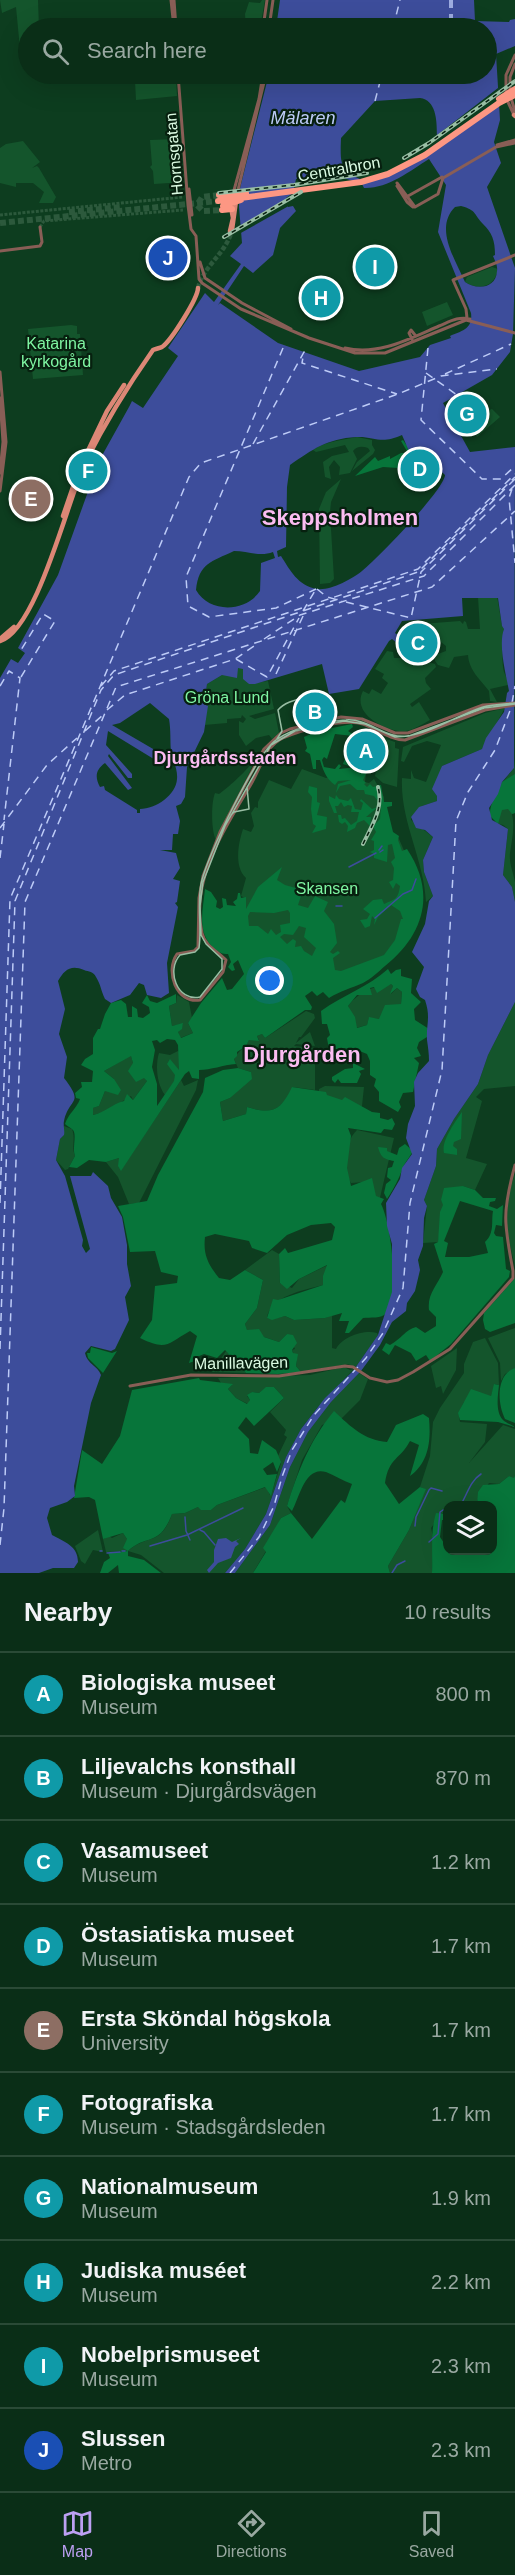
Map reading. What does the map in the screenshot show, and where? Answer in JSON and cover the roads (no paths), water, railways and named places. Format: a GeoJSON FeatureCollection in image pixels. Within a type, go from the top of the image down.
{"type":"FeatureCollection","features":[{"type":"Feature","properties":{"kind":"highway"},"geometry":{"type":"LineString","coordinates":[[499,101],[513,93]]}},
{"type":"Feature","properties":{"kind":"highway","name":"Centralbron"},"geometry":{"type":"LineString","coordinates":[[220,201],[259,193],[359,179],[386,171],[436,144],[499,101]]}},
{"type":"Feature","properties":{"kind":"highway","name":"Centralbron"},"geometry":{"type":"LineString","coordinates":[[220,201],[361,182],[388,174],[425,155],[499,101]]}},
{"type":"Feature","properties":{"kind":"highway"},"geometry":{"type":"LineString","coordinates":[[220,201],[235,195]]}},
{"type":"Feature","properties":{"kind":"highway"},"geometry":{"type":"LineString","coordinates":[[220,201],[234,209]]}},
{"type":"Feature","properties":{"kind":"main road"},"geometry":{"type":"LineString","coordinates":[[231,230],[235,195]]}},
{"type":"Feature","properties":{"kind":"main road"},"geometry":{"type":"LineString","coordinates":[[1,640],[16,624],[44,573],[89,453],[116,397],[151,348],[162,344],[170,337],[195,297],[199,286]]}},
{"type":"Feature","properties":{"kind":"street"},"geometry":{"type":"LineString","coordinates":[[173,0],[174,18]]}},
{"type":"Feature","properties":{"kind":"street"},"geometry":{"type":"LineString","coordinates":[[264,18],[267,0]]}},
{"type":"Feature","properties":{"kind":"street"},"geometry":{"type":"LineString","coordinates":[[270,18],[273,0]]}},
{"type":"Feature","properties":{"kind":"street"},"geometry":{"type":"LineString","coordinates":[[513,93],[506,78],[515,55]]}},
{"type":"Feature","properties":{"kind":"street"},"geometry":{"type":"LineString","coordinates":[[509,67],[515,64]]}},
{"type":"Feature","properties":{"kind":"street"},"geometry":{"type":"LineString","coordinates":[[515,64],[511,72],[513,93],[508,106],[515,114]]}},
{"type":"Feature","properties":{"kind":"street","name":"Hornsgatan"},"geometry":{"type":"LineString","coordinates":[[180,84],[187,197],[194,231]]}},
{"type":"Feature","properties":{"kind":"street"},"geometry":{"type":"LineString","coordinates":[[235,195],[262,84]]}},
{"type":"Feature","properties":{"kind":"street"},"geometry":{"type":"LineString","coordinates":[[408,196],[500,145],[515,142]]}},
{"type":"Feature","properties":{"kind":"street"},"geometry":{"type":"LineString","coordinates":[[415,207],[437,195],[442,178]]}},
{"type":"Feature","properties":{"kind":"street"},"geometry":{"type":"LineString","coordinates":[[433,182],[440,190]]}},
{"type":"Feature","properties":{"kind":"street"},"geometry":{"type":"LineString","coordinates":[[397,184],[408,196],[415,207],[408,204],[397,184]]}},
{"type":"Feature","properties":{"kind":"street"},"geometry":{"type":"LineString","coordinates":[[183,210],[190,207]]}},
{"type":"Feature","properties":{"kind":"street"},"geometry":{"type":"LineString","coordinates":[[0,251],[42,245],[40,227]]}},
{"type":"Feature","properties":{"kind":"street"},"geometry":{"type":"LineString","coordinates":[[194,231],[205,278],[244,304],[291,329],[350,349],[375,350],[414,339],[468,319],[514,332]]}},
{"type":"Feature","properties":{"kind":"street"},"geometry":{"type":"LineString","coordinates":[[194,231],[199,286],[241,309],[309,338],[355,353],[385,353],[414,339]]}},
{"type":"Feature","properties":{"kind":"street"},"geometry":{"type":"LineString","coordinates":[[468,319],[455,279],[513,256]]}},
{"type":"Feature","properties":{"kind":"street"},"geometry":{"type":"LineString","coordinates":[[0,372],[3,442],[0,491]]}},
{"type":"Feature","properties":{"kind":"street"},"geometry":{"type":"LineString","coordinates":[[0,399],[3,442],[0,473]]}},
{"type":"Feature","properties":{"kind":"street"},"geometry":{"type":"LineString","coordinates":[[262,757],[225,827],[203,882],[200,906],[202,934],[208,945],[226,960],[225,969],[200,1000],[190,999],[178,990],[171,977],[171,967],[177,954],[196,950],[198,945],[199,906],[203,876],[220,832],[262,757],[283,732],[334,718],[359,718],[395,733],[405,734],[483,705],[515,704]]}},
{"type":"Feature","properties":{"kind":"street","name":"Manillavägen"},"geometry":{"type":"LineString","coordinates":[[130,1386],[191,1375],[273,1376],[345,1366],[383,1382],[393,1382],[439,1357],[455,1344],[511,1280],[513,1271],[504,1217],[506,1197],[515,1165]]}},
{"type":"Feature","properties":{"kind":"water"},"geometry":{"type":"Polygon","coordinates":[[[280,0],[474,0],[475,18],[277,18],[280,0]]]}},
{"type":"Feature","properties":{"kind":"water"},"geometry":{"type":"Polygon","coordinates":[[[515,19],[515,46],[497,54],[497,22],[509,22],[515,19]]]}},
{"type":"Feature","properties":{"kind":"water","name":"Mälaren"},"geometry":{"type":"Polygon","coordinates":[[[497,70],[500,120],[494,142],[501,163],[487,187],[515,268],[513,334],[510,352],[492,375],[443,403],[470,452],[515,447],[514,768],[502,782],[489,808],[492,820],[508,829],[503,875],[512,887],[515,902],[515,1002],[488,1055],[478,1084],[437,1149],[436,1166],[424,1200],[427,1206],[423,1246],[418,1260],[420,1270],[415,1291],[407,1303],[406,1311],[392,1322],[380,1345],[361,1371],[331,1402],[308,1432],[290,1467],[270,1525],[235,1573],[225,1573],[245,1549],[266,1514],[286,1457],[301,1429],[325,1398],[353,1371],[378,1335],[392,1292],[392,1244],[387,1226],[386,1203],[400,1179],[402,1168],[412,1154],[406,1138],[408,1124],[415,1106],[414,1082],[418,1073],[429,1061],[427,1006],[416,989],[424,967],[412,952],[425,924],[429,901],[433,896],[424,872],[423,860],[433,837],[425,830],[416,828],[411,817],[419,807],[437,801],[437,796],[432,789],[442,766],[482,749],[486,738],[504,712],[509,691],[502,651],[504,629],[498,598],[462,598],[463,616],[402,621],[395,633],[400,637],[397,643],[392,639],[389,641],[359,689],[329,694],[322,664],[255,684],[249,684],[243,679],[243,669],[238,668],[237,678],[222,675],[207,684],[204,704],[208,706],[204,732],[187,767],[185,797],[181,804],[176,806],[180,821],[178,834],[173,834],[172,850],[160,850],[176,853],[180,868],[173,879],[180,881],[175,903],[178,907],[167,963],[169,993],[161,998],[147,995],[144,985],[139,983],[130,995],[111,1003],[105,999],[98,980],[91,972],[72,968],[65,971],[58,981],[65,1009],[59,1034],[67,1057],[64,1078],[75,1097],[66,1113],[64,1135],[60,1139],[56,1160],[65,1176],[83,1240],[82,1246],[86,1253],[90,1249],[70,1176],[91,1176],[93,1172],[108,1186],[111,1198],[122,1217],[127,1245],[127,1264],[131,1286],[125,1297],[129,1320],[115,1349],[111,1351],[91,1346],[85,1353],[101,1375],[91,1403],[74,1486],[75,1496],[67,1502],[50,1508],[47,1518],[52,1535],[73,1548],[78,1562],[74,1568],[53,1568],[39,1573],[0,1573],[0,678],[11,659],[18,663],[25,653],[18,648],[58,575],[99,461],[132,401],[143,408],[178,356],[168,348],[205,293],[214,302],[241,264],[230,256],[242,243],[240,188],[266,84],[497,84],[497,70]],[[420,98],[375,101],[341,138],[343,167],[351,175],[367,182],[437,149],[434,111],[427,100],[420,98]],[[429,159],[398,178],[373,188],[364,188],[362,184],[338,176],[332,170],[321,175],[296,179],[293,193],[286,198],[288,207],[293,206],[296,211],[280,228],[273,255],[253,273],[244,266],[218,305],[220,303],[278,343],[359,371],[420,357],[430,345],[451,338],[450,336],[466,329],[470,323],[471,313],[438,232],[446,185],[429,159]],[[461,206],[455,207],[446,224],[448,244],[465,282],[469,285],[485,286],[496,277],[497,269],[493,256],[495,255],[494,241],[475,213],[461,206]],[[402,435],[383,440],[356,437],[337,440],[313,450],[290,465],[287,487],[286,547],[277,551],[278,557],[281,556],[295,577],[305,585],[317,589],[328,588],[347,581],[362,571],[409,524],[442,483],[445,475],[424,455],[409,451],[402,435]],[[234,551],[207,564],[200,574],[196,590],[210,603],[228,607],[237,606],[254,598],[260,591],[261,563],[275,558],[273,552],[259,554],[234,551]],[[150,703],[120,723],[112,725],[160,753],[163,761],[157,761],[108,731],[106,745],[132,774],[132,778],[128,778],[109,754],[108,756],[132,788],[128,790],[105,763],[98,771],[98,784],[140,813],[140,809],[152,807],[164,800],[176,785],[177,775],[171,751],[169,719],[150,703]]]}},
{"type":"Feature","properties":{"kind":"water"},"geometry":{"type":"Polygon","coordinates":[[[226,1538],[232,1542],[241,1538],[236,1541],[239,1544],[235,1547],[231,1558],[218,1563],[209,1573],[207,1570],[214,1562],[214,1550],[218,1539],[226,1538]]]}},
{"type":"Feature","properties":{"kind":"waterway"},"geometry":{"type":"LineString","coordinates":[[379,850],[382,846]]}},
{"type":"Feature","properties":{"kind":"waterway"},"geometry":{"type":"LineString","coordinates":[[349,867],[376,853]]}},
{"type":"Feature","properties":{"kind":"waterway"},"geometry":{"type":"LineString","coordinates":[[375,918],[403,894],[412,890],[416,879]]}},
{"type":"Feature","properties":{"kind":"waterway"},"geometry":{"type":"LineString","coordinates":[[336,906],[342,906]]}},
{"type":"Feature","properties":{"kind":"waterway"},"geometry":{"type":"LineString","coordinates":[[462,1501],[471,1484],[481,1474]]}},
{"type":"Feature","properties":{"kind":"waterway"},"geometry":{"type":"LineString","coordinates":[[415,1526],[416,1517],[429,1490],[431,1488],[442,1491]]}},
{"type":"Feature","properties":{"kind":"waterway"},"geometry":{"type":"LineString","coordinates":[[150,1546],[187,1535],[243,1508]]}},
{"type":"Feature","properties":{"kind":"waterway"},"geometry":{"type":"LineString","coordinates":[[429,1542],[438,1534],[440,1512],[443,1510]]}},
{"type":"Feature","properties":{"kind":"waterway"},"geometry":{"type":"LineString","coordinates":[[185,1517],[186,1531],[190,1540]]}},
{"type":"Feature","properties":{"kind":"waterway"},"geometry":{"type":"LineString","coordinates":[[200,1530],[215,1545]]}},
{"type":"Feature","properties":{"kind":"waterway"},"geometry":{"type":"LineString","coordinates":[[107,1553],[120,1552]]}},
{"type":"Feature","properties":{"kind":"waterway"},"geometry":{"type":"LineString","coordinates":[[392,1573],[397,1565],[405,1561]]}},
{"type":"Feature","properties":{"kind":"tunnel"},"geometry":{"type":"LineString","coordinates":[[219,195],[202,197],[197,205],[203,211],[222,210]]}},
{"type":"Feature","properties":{"kind":"tunnel"},"geometry":{"type":"LineString","coordinates":[[0,215],[183,197]]}},
{"type":"Feature","properties":{"kind":"tunnel"},"geometry":{"type":"LineString","coordinates":[[0,223],[218,201]]}},
{"type":"Feature","properties":{"kind":"tunnel"},"geometry":{"type":"LineString","coordinates":[[69,212],[121,207]]}},
{"type":"Feature","properties":{"kind":"tunnel"},"geometry":{"type":"LineString","coordinates":[[40,227],[44,221],[183,210]]}},
{"type":"Feature","properties":{"kind":"tunnel"},"geometry":{"type":"LineString","coordinates":[[198,288],[205,273],[225,246],[232,230]]}},
{"type":"Feature","properties":{"kind":"tram line"},"geometry":{"type":"LineString","coordinates":[[277,739],[282,731],[278,710],[298,699],[316,698],[329,703],[333,716],[329,724]]}},
{"type":"Feature","properties":{"kind":"tram line"},"geometry":{"type":"LineString","coordinates":[[515,703],[483,707],[464,714],[455,719],[426,731],[417,734],[407,736],[391,734],[362,722],[346,720],[310,726],[291,732],[283,735],[276,740],[267,749],[245,785],[212,852],[201,884],[199,908],[199,948],[195,952],[180,955],[174,969],[176,984],[180,990],[185,995],[200,997],[222,969],[222,959],[206,944],[201,935],[200,906],[203,882],[225,826],[271,745],[295,731],[344,721],[365,724],[395,737],[409,736],[484,708],[515,704]]}},
{"type":"Feature","properties":{"kind":"tram line"},"geometry":{"type":"LineString","coordinates":[[231,815],[234,812],[249,809],[247,787]]}},
{"type":"Feature","properties":{"kind":"railway"},"geometry":{"type":"LineString","coordinates":[[404,158],[429,143],[515,81]]}},
{"type":"Feature","properties":{"kind":"railway"},"geometry":{"type":"LineString","coordinates":[[219,193],[294,185],[367,173]]}},
{"type":"Feature","properties":{"kind":"railway"},"geometry":{"type":"LineString","coordinates":[[224,237],[301,192]]}},
{"type":"Feature","properties":{"kind":"railway"},"geometry":{"type":"LineString","coordinates":[[363,844],[378,809],[378,787]]}},
{"type":"Feature","properties":{"kind":"place","name":"Slussen"},"geometry":{"type":"Point","coordinates":[168,258]}},
{"type":"Feature","properties":{"kind":"place","name":"Nobelprismuseet"},"geometry":{"type":"Point","coordinates":[375,267]}},
{"type":"Feature","properties":{"kind":"place","name":"Judiska muséet"},"geometry":{"type":"Point","coordinates":[321,298]}},
{"type":"Feature","properties":{"kind":"place","name":"Nationalmuseum"},"geometry":{"type":"Point","coordinates":[467,414]}},
{"type":"Feature","properties":{"kind":"place","name":"Östasiatiska museet"},"geometry":{"type":"Point","coordinates":[420,469]}},
{"type":"Feature","properties":{"kind":"place","name":"Fotografiska"},"geometry":{"type":"Point","coordinates":[88,471]}},
{"type":"Feature","properties":{"kind":"place","name":"Ersta Sköndal högskola"},"geometry":{"type":"Point","coordinates":[31,499]}},
{"type":"Feature","properties":{"kind":"place","name":"Vasamuseet"},"geometry":{"type":"Point","coordinates":[418,643]}},
{"type":"Feature","properties":{"kind":"place","name":"Liljevalchs konsthall"},"geometry":{"type":"Point","coordinates":[315,712]}},
{"type":"Feature","properties":{"kind":"place","name":"Biologiska museet"},"geometry":{"type":"Point","coordinates":[366,751]}},
{"type":"Feature","properties":{"kind":"district","name":"Skeppsholmen"},"geometry":{"type":"Point","coordinates":[340,517]}},
{"type":"Feature","properties":{"kind":"district","name":"Djurgårdsstaden"},"geometry":{"type":"Point","coordinates":[225,758]}},
{"type":"Feature","properties":{"kind":"district","name":"Djurgården"},"geometry":{"type":"Point","coordinates":[302,1054]}},
{"type":"Feature","properties":{"kind":"park label","name":"Katarina kyrkogård"},"geometry":{"type":"Point","coordinates":[56,352]}},
{"type":"Feature","properties":{"kind":"park label","name":"Gröna Lund"},"geometry":{"type":"Point","coordinates":[227,697]}},
{"type":"Feature","properties":{"kind":"park label","name":"Skansen"},"geometry":{"type":"Point","coordinates":[327,888]}}]}
